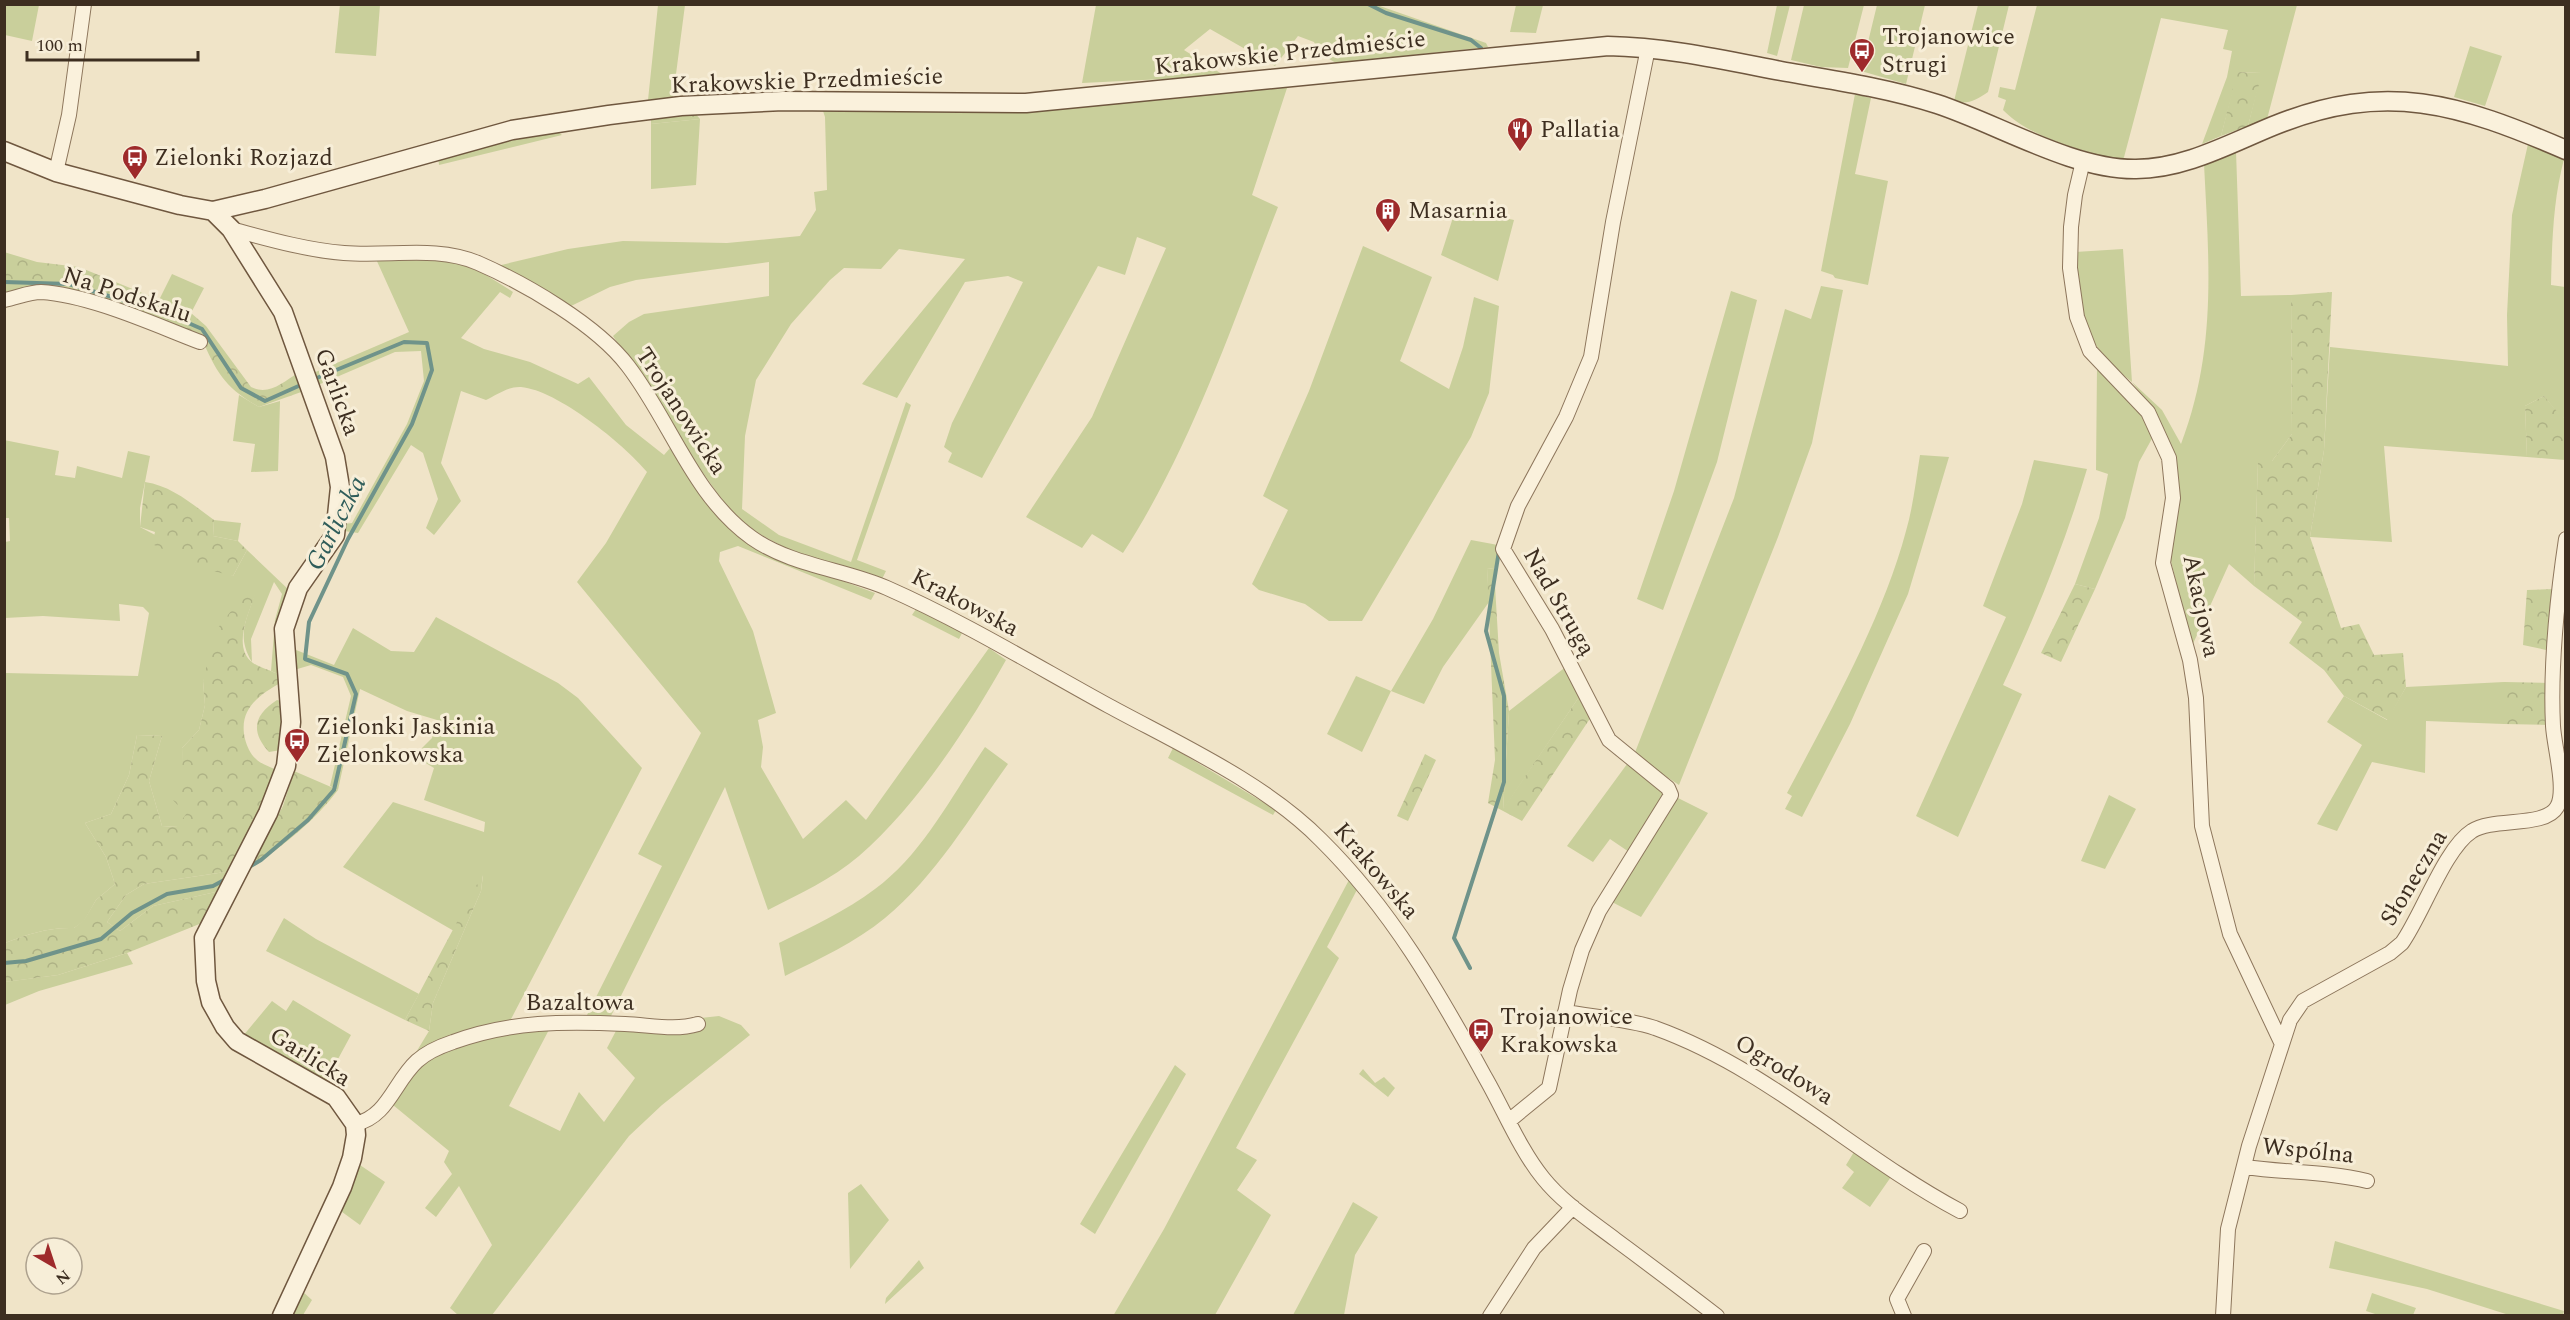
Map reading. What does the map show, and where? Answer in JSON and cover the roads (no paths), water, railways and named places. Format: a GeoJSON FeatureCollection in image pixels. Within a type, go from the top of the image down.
{"type":"FeatureCollection","features":[{"type":"Feature","properties":{"kind":"main road","name":"Krakowskie Przedmieście"},"geometry":{"type":"LineString","coordinates":[[4,151],[56,172],[189,207],[213,211],[266,199],[512,130],[681,106],[826,100],[1026,102],[1577,48],[1648,48],[1717,58],[1911,97],[2083,161],[2127,169],[2168,166],[2307,114],[2342,105],[2381,101],[2417,102],[2452,108],[2494,120],[2565,150]]}},
{"type":"Feature","properties":{"kind":"main road","name":"Garlicka"},"geometry":{"type":"LineString","coordinates":[[213,211],[231,229],[283,312],[335,457],[340,487],[335,535],[298,588],[284,629],[291,723],[288,753],[276,796],[204,938],[206,981],[211,1002],[225,1027],[237,1041],[336,1097],[354,1124],[356,1135],[352,1158],[342,1187],[282,1316]]}},
{"type":"Feature","properties":{"kind":"street"},"geometry":{"type":"LineString","coordinates":[[56,172],[69,115],[84,4]]}},
{"type":"Feature","properties":{"kind":"street","name":"Nad Strugą"},"geometry":{"type":"LineString","coordinates":[[1510,1120],[1549,1088],[1579,958],[1599,911],[1671,795],[1668,788],[1609,740],[1552,629],[1503,549],[1518,506],[1566,417],[1591,357],[1613,222],[1648,48]]}},
{"type":"Feature","properties":{"kind":"street","name":"Akacjowa"},"geometry":{"type":"LineString","coordinates":[[2083,161],[2074,195],[2071,227],[2070,268],[2077,317],[2090,351],[2148,412],[2169,458],[2173,498],[2163,563],[2190,660],[2196,698],[2202,826],[2230,934],[2281,1042]]}},
{"type":"Feature","properties":{"kind":"street","name":"Trojanowicka"},"geometry":{"type":"LineString","coordinates":[[231,229],[316,250],[348,254],[456,256],[479,264],[525,288],[588,327],[617,353],[630,368],[708,494],[730,520],[751,537],[790,557],[881,585]]}},
{"type":"Feature","properties":{"kind":"street","name":"Na Podskalu"},"geometry":{"type":"LineString","coordinates":[[4,300],[38,292],[66,296],[124,313],[200,342]]}},
{"type":"Feature","properties":{"kind":"street","name":"Słoneczna"},"geometry":{"type":"LineString","coordinates":[[2226,1314],[2228,1229],[2281,1042],[2290,1020],[2303,1001],[2390,953],[2402,943],[2465,836],[2486,825],[2542,817],[2557,808],[2561,791],[2553,724],[2554,686],[2565,539]]}},
{"type":"Feature","properties":{"kind":"street","name":"Krakowska"},"geometry":{"type":"LineString","coordinates":[[881,585],[943,615],[1210,762],[1274,800],[1315,833],[1355,874],[1417,956],[1542,1178],[1573,1207],[1717,1316]]}},
{"type":"Feature","properties":{"kind":"street","name":"Ogrodowa"},"geometry":{"type":"LineString","coordinates":[[1566,1011],[1653,1027],[1731,1061],[1831,1126],[1928,1194],[1960,1212]]}},
{"type":"Feature","properties":{"kind":"street","name":"Bazaltowa"},"geometry":{"type":"LineString","coordinates":[[354,1124],[364,1122],[379,1112],[418,1060],[434,1049],[479,1033],[514,1025],[560,1021],[679,1028],[698,1024]]}},
{"type":"Feature","properties":{"kind":"street","name":"Wspólna"},"geometry":{"type":"LineString","coordinates":[[2245,1167],[2265,1171],[2290,1169],[2337,1174],[2367,1181]]}},
{"type":"Feature","properties":{"kind":"street"},"geometry":{"type":"LineString","coordinates":[[1490,1316],[1534,1248],[1573,1207]]}},
{"type":"Feature","properties":{"kind":"street"},"geometry":{"type":"LineString","coordinates":[[1904,1316],[1897,1299],[1924,1251]]}},
{"type":"Feature","properties":{"kind":"waterway"},"geometry":{"type":"LineString","coordinates":[[1368,4],[1386,13],[1471,40],[1481,48]]}},
{"type":"Feature","properties":{"kind":"waterway","name":"Garliczka"},"geometry":{"type":"LineString","coordinates":[[4,282],[69,284],[168,314],[202,329],[241,388],[265,401],[303,384]]}},
{"type":"Feature","properties":{"kind":"waterway","name":"Garliczka"},"geometry":{"type":"LineString","coordinates":[[249,867],[261,860],[308,820],[334,790],[356,694],[347,674],[305,659],[309,622],[348,539],[412,424],[432,370],[427,343],[404,342],[312,380]]}},
{"type":"Feature","properties":{"kind":"waterway"},"geometry":{"type":"LineString","coordinates":[[1470,968],[1454,938],[1504,782],[1504,696],[1486,631],[1499,551]]}},
{"type":"Feature","properties":{"kind":"waterway","name":"Garliczka"},"geometry":{"type":"LineString","coordinates":[[4,963],[26,961],[101,939],[132,913],[167,894],[213,886],[226,879]]}},
{"type":"Feature","properties":{"kind":"place","name":"Trojanowice Strugi"},"geometry":{"type":"Point","coordinates":[1862,74]}},
{"type":"Feature","properties":{"kind":"place","name":"Pallatia"},"geometry":{"type":"Point","coordinates":[1520,153]}},
{"type":"Feature","properties":{"kind":"place","name":"Zielonki Rozjazd"},"geometry":{"type":"Point","coordinates":[135,181]}},
{"type":"Feature","properties":{"kind":"place","name":"Masarnia"},"geometry":{"type":"Point","coordinates":[1388,234]}},
{"type":"Feature","properties":{"kind":"place","name":"Zielonki Jaskinia Zielonkowska"},"geometry":{"type":"Point","coordinates":[297,764]}},
{"type":"Feature","properties":{"kind":"place","name":"Trojanowice Krakowska"},"geometry":{"type":"Point","coordinates":[1481,1054]}}]}
